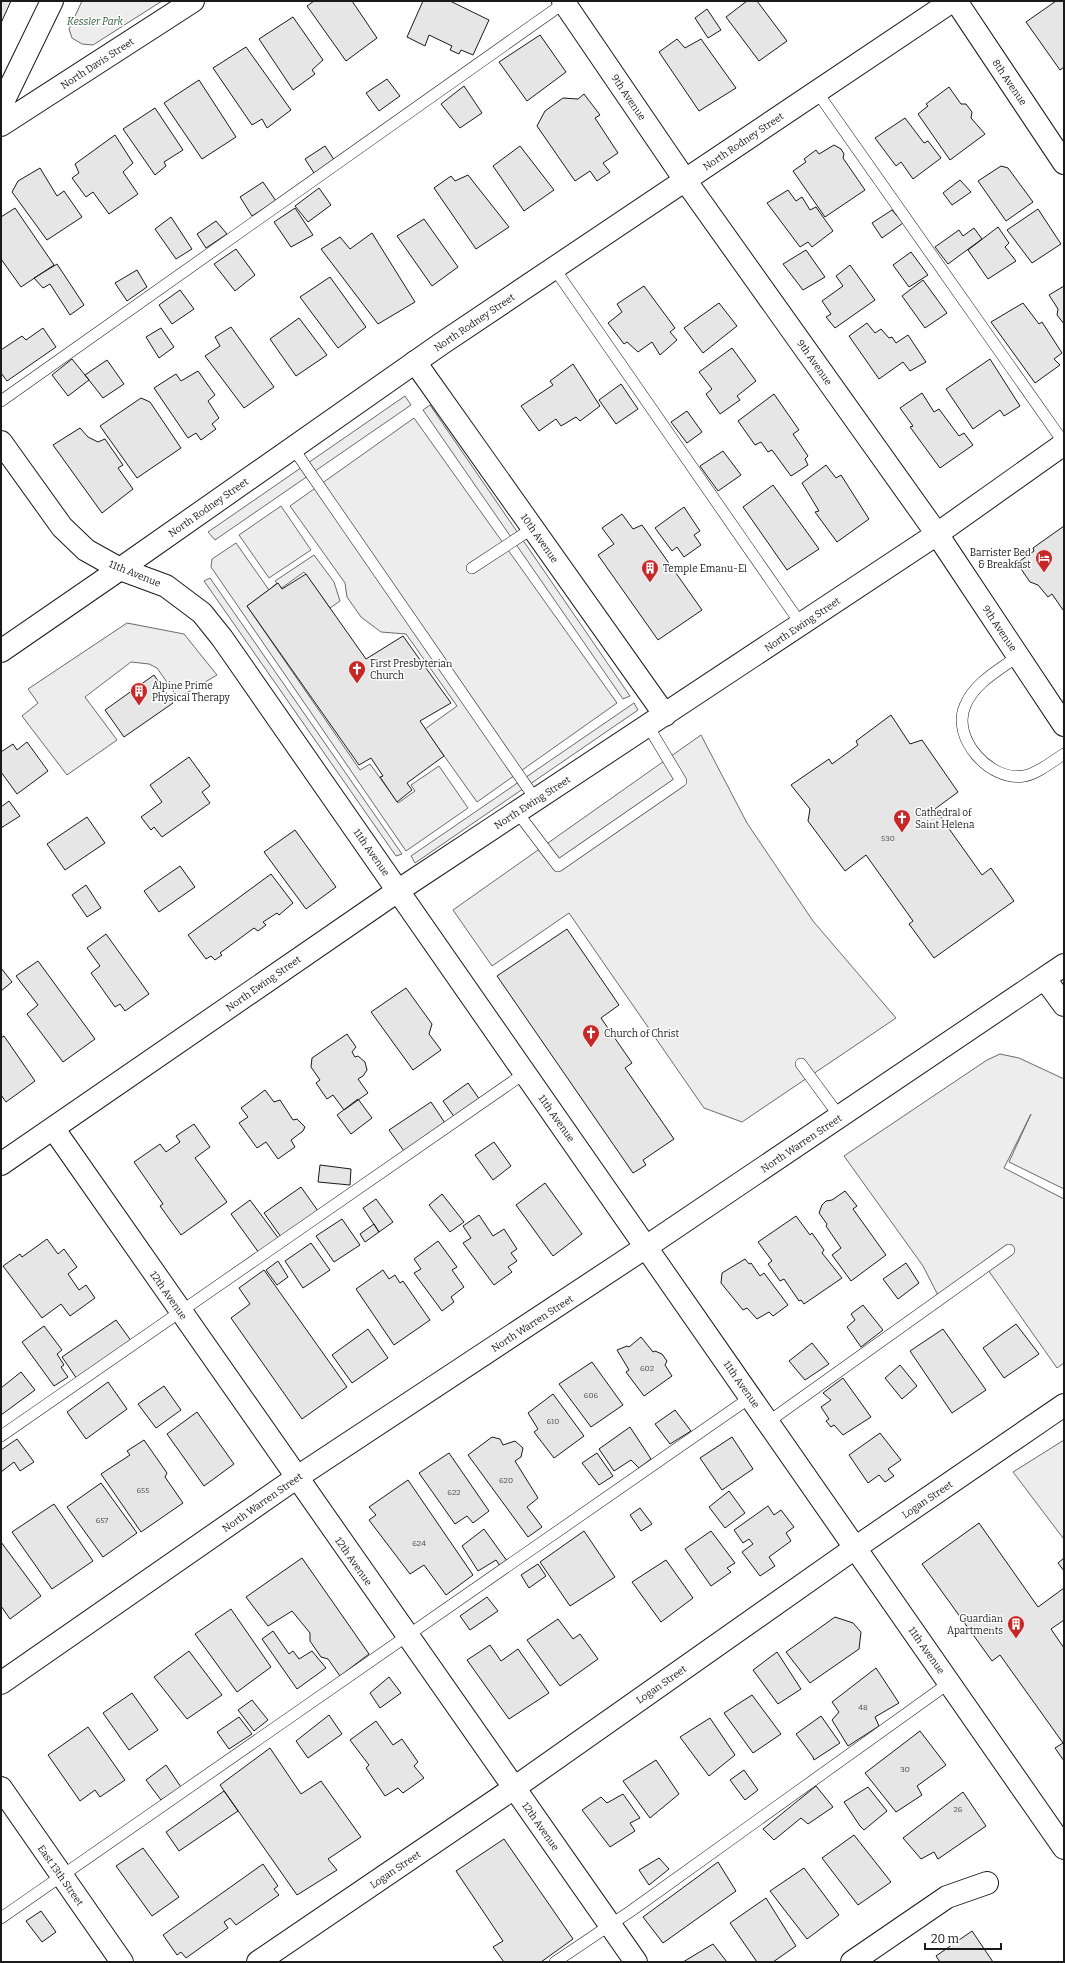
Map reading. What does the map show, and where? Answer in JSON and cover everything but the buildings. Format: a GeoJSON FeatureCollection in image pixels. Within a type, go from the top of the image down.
{"type":"FeatureCollection","features":[{"type":"Feature","properties":{"kind":"street"},"geometry":{"type":"LineString","coordinates":[[1,106],[52,1]]}},
{"type":"Feature","properties":{"kind":"street","name":"North Davis Street"},"geometry":{"type":"LineString","coordinates":[[1,125],[194,1]]}},
{"type":"Feature","properties":{"kind":"street","name":"North Rodney Street"},"geometry":{"type":"LineString","coordinates":[[1,651],[415,362],[952,1]]}},
{"type":"Feature","properties":{"kind":"street","name":"8th Avenue"},"geometry":{"type":"LineString","coordinates":[[956,1],[1064,163]]}},
{"type":"Feature","properties":{"kind":"street","name":"9th Avenue"},"geometry":{"type":"LineString","coordinates":[[564,2],[685,180],[937,534],[1064,725]]}},
{"type":"Feature","properties":{"kind":"street","name":"10th Avenue"},"geometry":{"type":"LineString","coordinates":[[415,362],[533,528],[656,720]]}},
{"type":"Feature","properties":{"kind":"street","name":"11th Avenue"},"geometry":{"type":"LineString","coordinates":[[1,442],[62,527],[86,550],[120,569],[166,586],[202,613],[399,890],[1064,1848]]}},
{"type":"Feature","properties":{"kind":"street","name":"North Ewing Street"},"geometry":{"type":"LineString","coordinates":[[1,1164],[399,890],[937,534],[1064,444]]}},
{"type":"Feature","properties":{"kind":"street","name":"North Warren Street"},"geometry":{"type":"LineString","coordinates":[[1,1683],[296,1478],[646,1247],[1064,965]]}},
{"type":"Feature","properties":{"kind":"street"},"geometry":{"type":"LineString","coordinates":[[1045,979],[1064,1005]]}},
{"type":"Feature","properties":{"kind":"street","name":"12th Avenue"},"geometry":{"type":"LineString","coordinates":[[52,1128],[636,1962]]}},
{"type":"Feature","properties":{"kind":"street","name":"Logan Street"},"geometry":{"type":"LineString","coordinates":[[258,1962],[514,1788],[855,1548],[1064,1406]]}},
{"type":"Feature","properties":{"kind":"street","name":"East 13th Street"},"geometry":{"type":"LineString","coordinates":[[1,1788],[122,1962]]}},
{"type":"Feature","properties":{"kind":"street"},"geometry":{"type":"LineString","coordinates":[[852,1962],[947,1897],[987,1883]]}},
{"type":"Feature","properties":{"kind":"lane"},"geometry":{"type":"LineString","coordinates":[[1,401],[564,2]]}},
{"type":"Feature","properties":{"kind":"lane"},"geometry":{"type":"LineString","coordinates":[[817,92],[1064,444]]}},
{"type":"Feature","properties":{"kind":"lane"},"geometry":{"type":"LineString","coordinates":[[554,268],[801,624]]}},
{"type":"Feature","properties":{"kind":"lane"},"geometry":{"type":"LineString","coordinates":[[293,448],[536,800]]}},
{"type":"Feature","properties":{"kind":"lane"},"geometry":{"type":"LineString","coordinates":[[472,568],[533,528]]}},
{"type":"Feature","properties":{"kind":"lane"},"geometry":{"type":"LineString","coordinates":[[1018,656],[975,689],[964,706],[963,726],[966,741],[979,757],[993,770],[1008,776],[1024,776],[1064,754]]}},
{"type":"Feature","properties":{"kind":"lane"},"geometry":{"type":"LineString","coordinates":[[517,812],[558,866],[681,781],[656,720]]}},
{"type":"Feature","properties":{"kind":"lane"},"geometry":{"type":"LineString","coordinates":[[801,1064],[840,1117]]}},
{"type":"Feature","properties":{"kind":"lane"},"geometry":{"type":"LineString","coordinates":[[1,1436],[181,1313],[525,1073]]}},
{"type":"Feature","properties":{"kind":"lane"},"geometry":{"type":"LineString","coordinates":[[768,1422],[1009,1250]]}},
{"type":"Feature","properties":{"kind":"lane"},"geometry":{"type":"LineString","coordinates":[[1,1918],[751,1397]]}},
{"type":"Feature","properties":{"kind":"lane"},"geometry":{"type":"LineString","coordinates":[[555,1962],[610,1925],[949,1683]]}},
{"type":"Feature","properties":{"kind":"shaded area","name":"Kessler Park"},"geometry":{"type":"Polygon","coordinates":[[[82,1],[162,1],[93,45],[82,44],[72,38],[69,29],[82,1]]]}},
{"type":"Feature","properties":{"kind":"shaded area"},"geometry":{"type":"Polygon","coordinates":[[[405,396],[411,405],[215,540],[208,532],[405,396]]]}},
{"type":"Feature","properties":{"kind":"shaded area"},"geometry":{"type":"Polygon","coordinates":[[[430,405],[630,696],[623,699],[423,410],[430,405]]]}},
{"type":"Feature","properties":{"kind":"shaded area"},"geometry":{"type":"Polygon","coordinates":[[[414,418],[617,703],[477,802],[425,729],[457,706],[406,634],[381,632],[361,617],[347,597],[345,583],[290,506],[414,418]]]}},
{"type":"Feature","properties":{"kind":"shaded area"},"geometry":{"type":"Polygon","coordinates":[[[281,506],[311,550],[269,578],[239,535],[281,506]]]}},
{"type":"Feature","properties":{"kind":"shaded area"},"geometry":{"type":"Polygon","coordinates":[[[236,543],[269,590],[277,583],[275,581],[314,555],[334,582],[340,601],[330,608],[304,572],[283,587],[266,592],[247,606],[360,770],[370,764],[398,803],[415,791],[411,785],[439,766],[468,808],[406,851],[211,567],[212,559],[236,543]]]}},
{"type":"Feature","properties":{"kind":"shaded area"},"geometry":{"type":"Polygon","coordinates":[[[210,578],[402,854],[396,856],[204,581],[210,578]]]}},
{"type":"Feature","properties":{"kind":"shaded area"},"geometry":{"type":"Polygon","coordinates":[[[127,623],[184,634],[217,675],[178,698],[157,668],[149,664],[131,662],[85,697],[117,740],[67,775],[22,716],[38,703],[28,689],[127,623]]]}},
{"type":"Feature","properties":{"kind":"shaded area"},"geometry":{"type":"Polygon","coordinates":[[[634,703],[638,710],[415,863],[411,856],[634,703]]]}},
{"type":"Feature","properties":{"kind":"shaded area"},"geometry":{"type":"Polygon","coordinates":[[[701,735],[747,823],[813,921],[896,1018],[742,1122],[704,1108],[569,913],[492,966],[453,910],[701,735]]]}},
{"type":"Feature","properties":{"kind":"shaded area"},"geometry":{"type":"Polygon","coordinates":[[[1000,1054],[1019,1058],[1064,1079],[1064,1189],[1009,1162],[1031,1114],[1004,1168],[1064,1199],[1064,1363],[1057,1368],[986,1267],[941,1301],[923,1266],[844,1156],[987,1060],[1000,1054]]]}},
{"type":"Feature","properties":{"kind":"shaded area"},"geometry":{"type":"Polygon","coordinates":[[[1064,1440],[1064,1538],[1063,1538],[1013,1472],[1064,1440]]]}},
{"type":"Feature","properties":{"kind":"place","name":"Barrister Bed & Breakfast"},"geometry":{"type":"Point","coordinates":[1044,573]}},
{"type":"Feature","properties":{"kind":"place","name":"Temple Emanu-El"},"geometry":{"type":"Point","coordinates":[650,583]}},
{"type":"Feature","properties":{"kind":"place","name":"First Presbyterian Church"},"geometry":{"type":"Point","coordinates":[357,684]}},
{"type":"Feature","properties":{"kind":"place","name":"Alpine Prime Physical Therapy"},"geometry":{"type":"Point","coordinates":[139,706]}},
{"type":"Feature","properties":{"kind":"place","name":"Cathedral of Saint Helena"},"geometry":{"type":"Point","coordinates":[902,833]}},
{"type":"Feature","properties":{"kind":"place","name":"Church of Christ"},"geometry":{"type":"Point","coordinates":[591,1048]}},
{"type":"Feature","properties":{"kind":"place","name":"Guardian Apartments"},"geometry":{"type":"Point","coordinates":[1016,1639]}}]}
